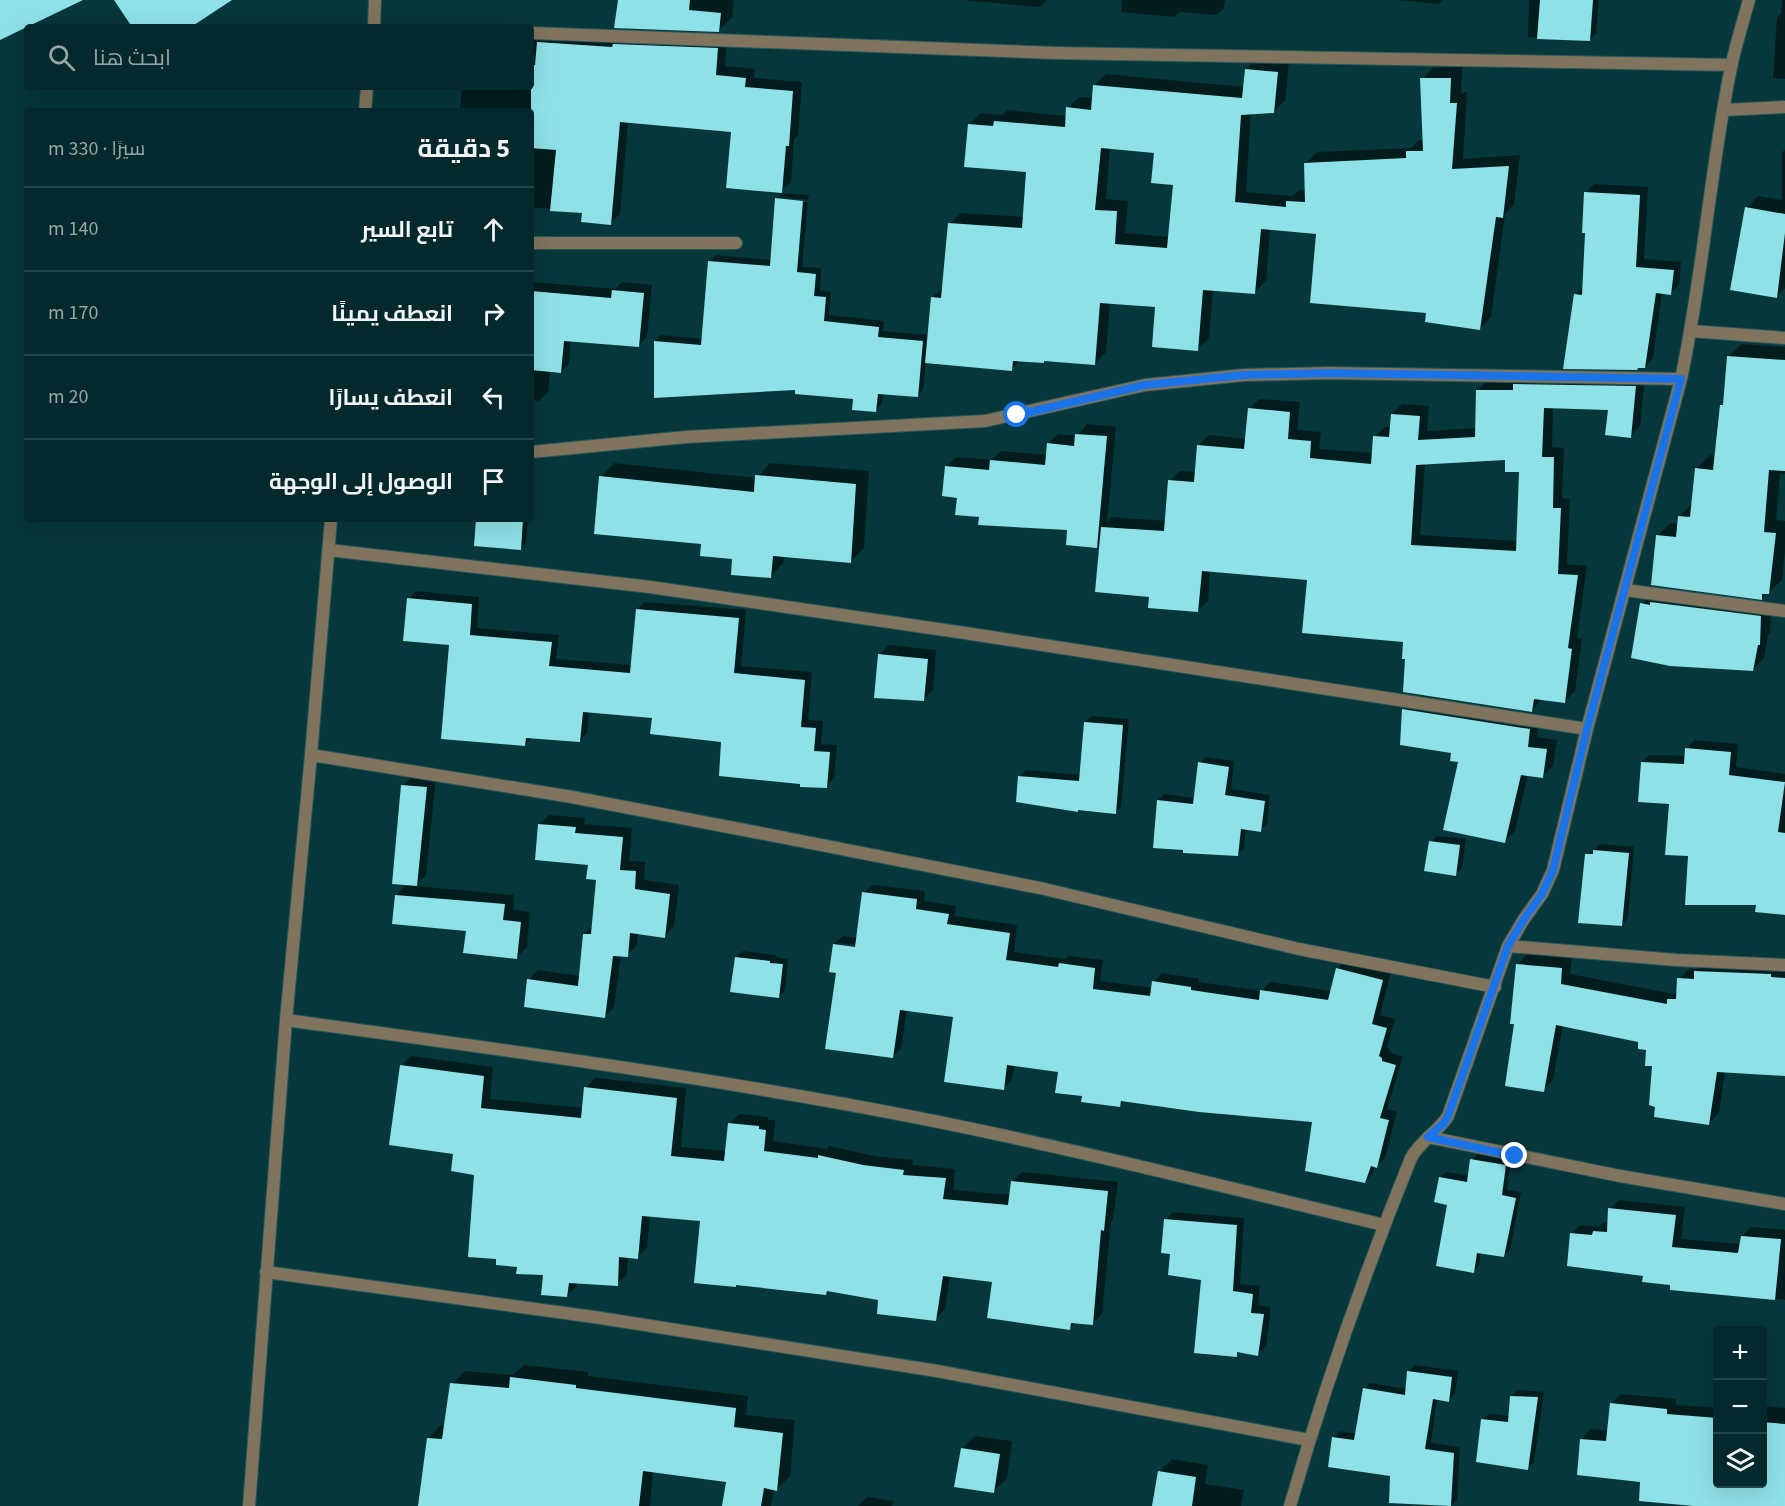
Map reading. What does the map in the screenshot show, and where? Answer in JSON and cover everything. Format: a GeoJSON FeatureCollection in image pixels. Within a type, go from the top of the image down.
{"type":"FeatureCollection","features":[{"type":"Feature","properties":{"kind":"street"},"geometry":{"type":"LineString","coordinates":[[374,24],[375,0]]}},
{"type":"Feature","properties":{"kind":"street"},"geometry":{"type":"LineString","coordinates":[[1290,1506],[1309,1440],[1384,1225],[1411,1158],[1415,1150],[1444,1123],[1448,1116],[1496,987],[1508,946],[1542,894],[1553,870],[1587,729],[1681,379],[1691,331],[1732,65],[1749,0]]}},
{"type":"Feature","properties":{"kind":"street"},"geometry":{"type":"LineString","coordinates":[[534,33],[1056,52],[1732,65]]}},
{"type":"Feature","properties":{"kind":"street"},"geometry":{"type":"LineString","coordinates":[[365,108],[367,90]]}},
{"type":"Feature","properties":{"kind":"street"},"geometry":{"type":"LineString","coordinates":[[1724,110],[1785,107]]}},
{"type":"Feature","properties":{"kind":"street"},"geometry":{"type":"LineString","coordinates":[[534,243],[736,243]]}},
{"type":"Feature","properties":{"kind":"street"},"geometry":{"type":"LineString","coordinates":[[1691,331],[1785,338]]}},
{"type":"Feature","properties":{"kind":"street"},"geometry":{"type":"LineString","coordinates":[[534,452],[686,437],[985,421],[1145,385],[1244,375],[1328,373],[1681,379]]}},
{"type":"Feature","properties":{"kind":"street"},"geometry":{"type":"LineString","coordinates":[[249,1506],[286,1020],[331,522]]}},
{"type":"Feature","properties":{"kind":"street"},"geometry":{"type":"LineString","coordinates":[[329,550],[674,591],[953,631],[1587,729]]}},
{"type":"Feature","properties":{"kind":"street"},"geometry":{"type":"LineString","coordinates":[[1625,590],[1785,611]]}},
{"type":"Feature","properties":{"kind":"street"},"geometry":{"type":"LineString","coordinates":[[311,755],[572,797],[760,833],[1040,888],[1299,949],[1496,987]]}},
{"type":"Feature","properties":{"kind":"street"},"geometry":{"type":"LineString","coordinates":[[1508,946],[1676,960],[1785,965]]}},
{"type":"Feature","properties":{"kind":"street"},"geometry":{"type":"LineString","coordinates":[[286,1020],[733,1084],[908,1116],[1062,1148],[1384,1225]]}},
{"type":"Feature","properties":{"kind":"street"},"geometry":{"type":"LineString","coordinates":[[1428,1137],[1620,1176],[1785,1204]]}},
{"type":"Feature","properties":{"kind":"street"},"geometry":{"type":"LineString","coordinates":[[266,1272],[594,1317],[913,1367],[1309,1440]]}},
{"type":"Feature","properties":{"kind":"building"},"geometry":{"type":"Polygon","coordinates":[[[0,0],[83,0],[33,24],[24,24],[24,28],[0,40],[0,0]]]}},
{"type":"Feature","properties":{"kind":"building"},"geometry":{"type":"Polygon","coordinates":[[[114,0],[232,0],[196,24],[130,24],[114,0]]]}},
{"type":"Feature","properties":{"kind":"building"},"geometry":{"type":"Polygon","coordinates":[[[618,0],[690,0],[689,10],[721,13],[719,32],[614,28],[618,0]]]}},
{"type":"Feature","properties":{"kind":"building"},"geometry":{"type":"Polygon","coordinates":[[[1540,0],[1593,0],[1590,41],[1537,39],[1540,0]]]}},
{"type":"Feature","properties":{"kind":"building"},"geometry":{"type":"Polygon","coordinates":[[[537,42],[612,47],[613,44],[718,48],[716,75],[746,78],[745,87],[793,91],[789,146],[786,146],[782,193],[726,188],[731,132],[620,122],[611,225],[581,222],[582,213],[550,211],[556,150],[534,148],[534,108],[531,108],[531,90],[534,90],[537,42]]]}},
{"type":"Feature","properties":{"kind":"building"},"geometry":{"type":"Polygon","coordinates":[[[1245,69],[1278,72],[1274,113],[1241,115],[1235,202],[1286,207],[1286,201],[1305,202],[1304,163],[1406,158],[1406,151],[1423,151],[1420,78],[1451,78],[1450,103],[1457,103],[1452,169],[1509,166],[1503,218],[1496,217],[1480,330],[1425,322],[1426,313],[1310,303],[1316,234],[1261,229],[1255,294],[1203,290],[1198,351],[1152,347],[1155,307],[1100,303],[1095,365],[1013,361],[1012,371],[925,363],[931,297],[941,298],[948,223],[1022,228],[1026,172],[964,167],[968,124],[993,126],[994,121],[1065,127],[1066,107],[1091,110],[1093,85],[1242,98],[1245,69]],[[1101,148],[1095,210],[1117,211],[1115,244],[1167,248],[1173,185],[1151,183],[1154,153],[1101,148]]]}},
{"type":"Feature","properties":{"kind":"building"},"geometry":{"type":"Polygon","coordinates":[[[1584,192],[1640,195],[1636,267],[1674,270],[1671,295],[1656,293],[1645,368],[1637,370],[1563,369],[1574,294],[1582,295],[1584,192]]]}},
{"type":"Feature","properties":{"kind":"building"},"geometry":{"type":"Polygon","coordinates":[[[775,198],[803,201],[797,272],[816,274],[814,296],[826,297],[824,321],[879,327],[878,337],[923,341],[918,397],[878,394],[876,412],[852,410],[853,399],[795,394],[795,390],[654,398],[654,341],[701,345],[708,261],[770,266],[775,198]]]}},
{"type":"Feature","properties":{"kind":"building"},"geometry":{"type":"Polygon","coordinates":[[[1745,207],[1785,214],[1785,233],[1777,298],[1730,290],[1745,207]]]}},
{"type":"Feature","properties":{"kind":"building"},"geometry":{"type":"Polygon","coordinates":[[[612,290],[644,293],[639,347],[564,341],[561,373],[534,370],[534,291],[611,298],[612,290]]]}},
{"type":"Feature","properties":{"kind":"building"},"geometry":{"type":"Polygon","coordinates":[[[1727,356],[1785,360],[1785,471],[1769,470],[1764,532],[1776,533],[1769,594],[1762,594],[1762,600],[1651,585],[1656,535],[1676,537],[1678,516],[1690,517],[1695,468],[1713,470],[1720,405],[1723,405],[1727,356]]]}},
{"type":"Feature","properties":{"kind":"building"},"geometry":{"type":"Polygon","coordinates":[[[1513,384],[1636,386],[1631,438],[1605,435],[1608,410],[1544,408],[1542,457],[1554,457],[1553,508],[1561,508],[1558,574],[1578,575],[1568,648],[1572,649],[1565,703],[1534,699],[1532,712],[1403,692],[1405,659],[1402,659],[1403,642],[1302,633],[1307,580],[1202,571],[1198,612],[1148,608],[1149,597],[1095,592],[1101,527],[1164,531],[1168,480],[1194,482],[1197,445],[1244,449],[1248,408],[1290,412],[1288,439],[1311,441],[1310,458],[1371,464],[1373,436],[1389,437],[1391,414],[1420,416],[1418,440],[1475,437],[1476,390],[1513,390],[1513,384]],[[1505,460],[1416,465],[1411,545],[1516,551],[1519,472],[1505,472],[1505,460]]]}},
{"type":"Feature","properties":{"kind":"building"},"geometry":{"type":"Polygon","coordinates":[[[1075,434],[1107,436],[1097,548],[1066,545],[1067,530],[978,525],[979,517],[955,515],[957,498],[942,496],[945,466],[989,470],[990,460],[1045,465],[1047,443],[1074,446],[1075,434]]]}},
{"type":"Feature","properties":{"kind":"building"},"geometry":{"type":"Polygon","coordinates":[[[755,475],[856,484],[851,563],[773,556],[771,578],[731,575],[732,559],[700,556],[701,544],[594,534],[599,476],[754,492],[755,475]]]}},
{"type":"Feature","properties":{"kind":"building"},"geometry":{"type":"Polygon","coordinates":[[[476,522],[523,522],[521,550],[474,546],[476,522]]]}},
{"type":"Feature","properties":{"kind":"building"},"geometry":{"type":"Polygon","coordinates":[[[407,598],[472,604],[470,635],[552,642],[549,666],[630,673],[636,609],[739,618],[734,673],[805,680],[801,727],[816,728],[814,751],[830,752],[827,788],[800,787],[800,784],[719,776],[721,742],[650,734],[652,718],[583,712],[580,742],[526,738],[525,746],[441,739],[449,645],[403,641],[407,598]]]}},
{"type":"Feature","properties":{"kind":"building"},"geometry":{"type":"Polygon","coordinates":[[[1650,602],[1761,616],[1760,645],[1758,645],[1753,671],[1670,666],[1631,658],[1640,603],[1650,605],[1650,602]]]}},
{"type":"Feature","properties":{"kind":"building"},"geometry":{"type":"Polygon","coordinates":[[[878,654],[928,659],[924,701],[874,698],[878,654]]]}},
{"type":"Feature","properties":{"kind":"building"},"geometry":{"type":"Polygon","coordinates":[[[1402,709],[1530,729],[1528,747],[1547,749],[1543,778],[1521,775],[1505,843],[1443,830],[1458,762],[1450,761],[1451,753],[1400,745],[1402,709]]]}},
{"type":"Feature","properties":{"kind":"building"},"geometry":{"type":"Polygon","coordinates":[[[1084,722],[1123,725],[1116,814],[1078,810],[1078,812],[1016,802],[1018,776],[1079,781],[1084,722]]]}},
{"type":"Feature","properties":{"kind":"building"},"geometry":{"type":"Polygon","coordinates":[[[1685,748],[1731,752],[1729,775],[1785,782],[1778,832],[1785,833],[1785,915],[1755,912],[1756,905],[1685,905],[1688,856],[1665,855],[1669,804],[1638,802],[1641,762],[1684,764],[1685,748]]]}},
{"type":"Feature","properties":{"kind":"building"},"geometry":{"type":"Polygon","coordinates":[[[1198,762],[1229,767],[1225,795],[1265,801],[1261,832],[1241,829],[1238,856],[1183,853],[1183,850],[1153,848],[1157,800],[1193,804],[1198,762]]]}},
{"type":"Feature","properties":{"kind":"building"},"geometry":{"type":"Polygon","coordinates":[[[401,785],[427,787],[417,886],[392,884],[401,785]]]}},
{"type":"Feature","properties":{"kind":"building"},"geometry":{"type":"Polygon","coordinates":[[[538,824],[576,827],[575,833],[623,837],[620,870],[636,871],[635,889],[670,894],[665,938],[630,933],[628,957],[613,956],[605,1018],[524,1007],[527,979],[578,986],[583,934],[591,934],[596,880],[586,879],[588,865],[535,860],[538,824]]]}},
{"type":"Feature","properties":{"kind":"building"},"geometry":{"type":"Polygon","coordinates":[[[1429,841],[1460,845],[1456,876],[1424,871],[1429,841]]]}},
{"type":"Feature","properties":{"kind":"building"},"geometry":{"type":"Polygon","coordinates":[[[1593,850],[1629,853],[1622,926],[1578,923],[1585,854],[1593,854],[1593,850]]]}},
{"type":"Feature","properties":{"kind":"building"},"geometry":{"type":"Polygon","coordinates":[[[862,892],[917,899],[916,909],[949,914],[947,924],[1010,933],[1006,960],[1058,967],[1059,963],[1095,968],[1093,989],[1150,996],[1152,981],[1191,987],[1191,990],[1259,1000],[1260,990],[1328,1000],[1336,968],[1383,980],[1372,1024],[1387,1028],[1379,1056],[1382,1061],[1396,1065],[1380,1118],[1389,1120],[1377,1168],[1371,1166],[1365,1183],[1305,1171],[1312,1122],[1199,1112],[1121,1101],[1120,1107],[1081,1102],[1082,1096],[1055,1093],[1058,1072],[1007,1065],[1004,1090],[944,1082],[953,1017],[900,1010],[893,1058],[825,1049],[836,973],[829,972],[833,944],[855,947],[862,892]]]}},
{"type":"Feature","properties":{"kind":"building"},"geometry":{"type":"Polygon","coordinates":[[[395,895],[505,904],[503,920],[521,922],[517,959],[463,953],[466,931],[392,924],[395,895]]]}},
{"type":"Feature","properties":{"kind":"building"},"geometry":{"type":"Polygon","coordinates":[[[735,957],[783,964],[779,998],[730,992],[735,957]]]}},
{"type":"Feature","properties":{"kind":"building"},"geometry":{"type":"Polygon","coordinates":[[[1516,964],[1562,968],[1561,984],[1667,1004],[1667,999],[1676,999],[1677,978],[1694,979],[1694,971],[1771,974],[1771,977],[1785,978],[1785,1076],[1717,1072],[1709,1125],[1654,1117],[1655,1107],[1649,1105],[1652,1066],[1645,1066],[1646,1050],[1638,1049],[1638,1042],[1556,1025],[1544,1092],[1505,1086],[1514,1024],[1510,1024],[1516,964]]]}},
{"type":"Feature","properties":{"kind":"building"},"geometry":{"type":"Polygon","coordinates":[[[400,1065],[484,1076],[481,1108],[581,1118],[584,1087],[677,1098],[671,1156],[724,1161],[728,1123],[759,1126],[759,1129],[766,1130],[764,1151],[818,1158],[818,1155],[863,1165],[904,1170],[903,1175],[946,1178],[943,1199],[1008,1205],[1011,1181],[1108,1191],[1104,1231],[1101,1230],[1093,1325],[1071,1323],[1070,1330],[987,1318],[992,1282],[943,1276],[936,1321],[877,1314],[878,1300],[827,1291],[826,1295],[736,1285],[736,1287],[694,1283],[700,1221],[642,1216],[638,1259],[619,1257],[618,1286],[569,1283],[567,1297],[541,1295],[543,1275],[516,1274],[517,1267],[496,1265],[496,1259],[468,1257],[474,1175],[451,1171],[453,1154],[389,1145],[400,1065]]]}},
{"type":"Feature","properties":{"kind":"building"},"geometry":{"type":"Polygon","coordinates":[[[1470,1159],[1506,1165],[1502,1195],[1516,1198],[1504,1257],[1477,1253],[1474,1273],[1436,1266],[1447,1205],[1434,1202],[1439,1177],[1467,1182],[1470,1159]]]}},
{"type":"Feature","properties":{"kind":"building"},"geometry":{"type":"Polygon","coordinates":[[[1608,1208],[1676,1215],[1672,1247],[1738,1253],[1741,1236],[1781,1239],[1775,1300],[1670,1290],[1670,1285],[1642,1282],[1643,1276],[1567,1266],[1570,1233],[1592,1235],[1593,1231],[1607,1232],[1608,1208]]]}},
{"type":"Feature","properties":{"kind":"building"},"geometry":{"type":"Polygon","coordinates":[[[1164,1219],[1237,1225],[1233,1291],[1253,1294],[1251,1313],[1264,1314],[1258,1356],[1237,1352],[1237,1357],[1194,1353],[1201,1280],[1168,1275],[1170,1254],[1161,1253],[1164,1219]]]}},
{"type":"Feature","properties":{"kind":"building"},"geometry":{"type":"Polygon","coordinates":[[[1407,1371],[1452,1377],[1449,1402],[1433,1399],[1425,1449],[1454,1453],[1451,1506],[1389,1503],[1390,1476],[1328,1467],[1332,1437],[1354,1440],[1363,1388],[1405,1395],[1407,1371]]]}},
{"type":"Feature","properties":{"kind":"building"},"geometry":{"type":"Polygon","coordinates":[[[510,1377],[576,1385],[576,1388],[736,1408],[734,1427],[783,1433],[777,1491],[764,1488],[761,1506],[722,1506],[726,1482],[643,1471],[639,1506],[418,1506],[427,1438],[442,1439],[450,1383],[509,1388],[510,1377]]]}},
{"type":"Feature","properties":{"kind":"building"},"geometry":{"type":"Polygon","coordinates":[[[1510,1396],[1538,1397],[1528,1470],[1476,1462],[1481,1419],[1508,1422],[1510,1396]]]}},
{"type":"Feature","properties":{"kind":"building"},"geometry":{"type":"Polygon","coordinates":[[[1610,1403],[1667,1409],[1667,1414],[1713,1418],[1713,1488],[1767,1488],[1767,1422],[1785,1424],[1785,1506],[1694,1506],[1639,1501],[1640,1482],[1577,1475],[1580,1439],[1606,1441],[1610,1403]]]}},
{"type":"Feature","properties":{"kind":"building"},"geometry":{"type":"Polygon","coordinates":[[[961,1448],[1000,1454],[994,1493],[954,1487],[961,1448]]]}},
{"type":"Feature","properties":{"kind":"building"},"geometry":{"type":"Polygon","coordinates":[[[1158,1471],[1196,1477],[1192,1506],[1152,1506],[1158,1471]]]}},
{"type":"Feature","properties":{"kind":"route"},"geometry":{"type":"LineString","coordinates":[[1017,415],[1145,385],[1244,375],[1328,373],[1681,379],[1587,729],[1553,870],[1542,894],[1508,946],[1496,987],[1448,1116],[1444,1123],[1428,1137],[1515,1156]]}}]}
